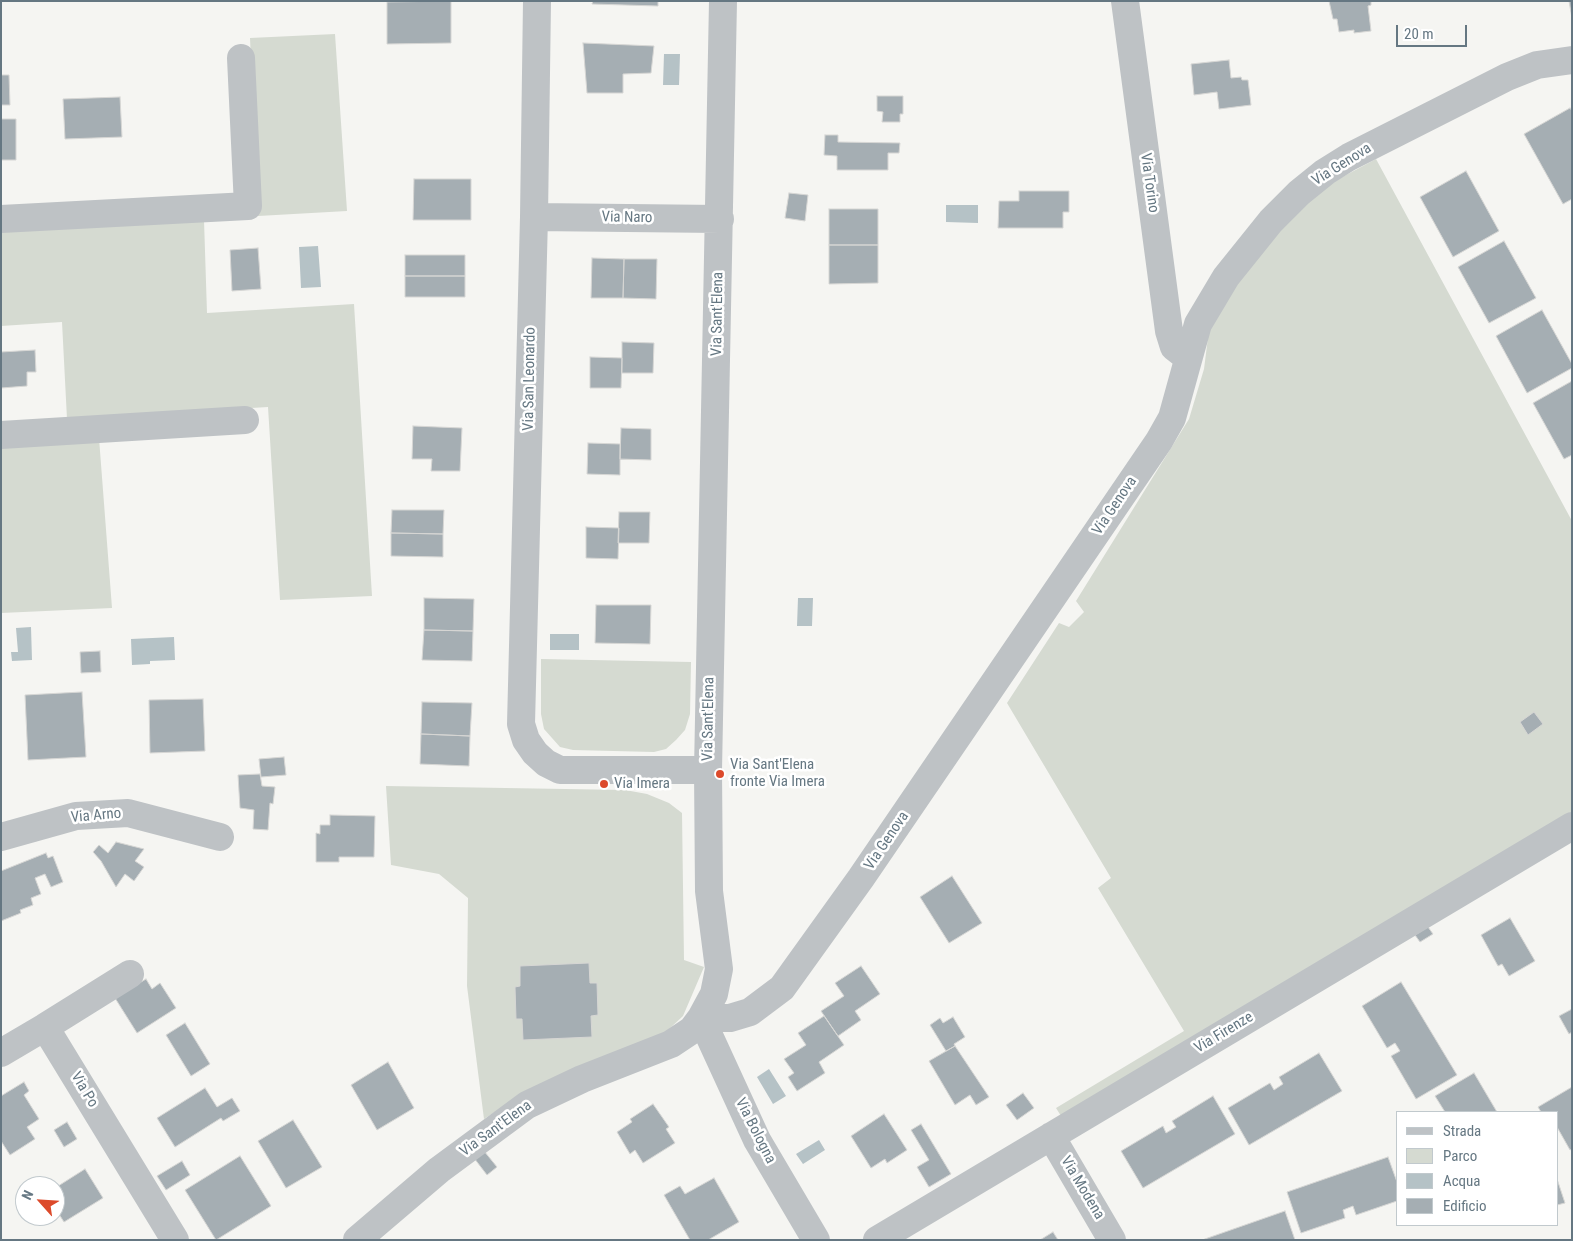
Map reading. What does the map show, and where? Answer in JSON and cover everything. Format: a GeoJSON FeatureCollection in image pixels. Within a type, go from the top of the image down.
{"type":"FeatureCollection","features":[{"type":"Feature","properties":{"kind":"street","name":"Via San Leonardo"},"geometry":{"type":"LineString","coordinates":[[537,1],[534,217],[521,724],[526,740],[536,753],[546,763],[560,770],[708,770]]}},
{"type":"Feature","properties":{"kind":"street","name":"Via Sant'Elena"},"geometry":{"type":"LineString","coordinates":[[357,1240],[439,1170],[527,1105],[582,1079],[671,1044],[692,1030],[714,994],[719,969],[709,891],[708,770],[723,1]]}},
{"type":"Feature","properties":{"kind":"street","name":"Via Torino"},"geometry":{"type":"LineString","coordinates":[[1125,1],[1169,331],[1174,347],[1188,358]]}},
{"type":"Feature","properties":{"kind":"street"},"geometry":{"type":"LineString","coordinates":[[1,219],[248,206],[241,58]]}},
{"type":"Feature","properties":{"kind":"street","name":"Via Genova"},"geometry":{"type":"LineString","coordinates":[[701,1018],[730,1018],[750,1012],[782,988],[861,878],[1159,441],[1172,418],[1198,324],[1226,276],[1271,220],[1299,193],[1325,172],[1349,157],[1507,77],[1537,65],[1572,60]]}},
{"type":"Feature","properties":{"kind":"street","name":"Via Naro"},"geometry":{"type":"LineString","coordinates":[[534,217],[720,219]]}},
{"type":"Feature","properties":{"kind":"street"},"geometry":{"type":"LineString","coordinates":[[1,435],[245,420]]}},
{"type":"Feature","properties":{"kind":"street","name":"Via Arno"},"geometry":{"type":"LineString","coordinates":[[1,837],[76,816],[128,813],[220,837]]}},
{"type":"Feature","properties":{"kind":"street","name":"Via Firenze"},"geometry":{"type":"LineString","coordinates":[[877,1240],[1572,826]]}},
{"type":"Feature","properties":{"kind":"street"},"geometry":{"type":"LineString","coordinates":[[1,1053],[130,974]]}},
{"type":"Feature","properties":{"kind":"street","name":"Via Bologna"},"geometry":{"type":"LineString","coordinates":[[701,1018],[757,1140],[812,1238]]}},
{"type":"Feature","properties":{"kind":"street","name":"Via Po"},"geometry":{"type":"LineString","coordinates":[[45,1026],[175,1240]]}},
{"type":"Feature","properties":{"kind":"street","name":"Via Modena"},"geometry":{"type":"LineString","coordinates":[[1051,1136],[1112,1240]]}},
{"type":"Feature","properties":{"kind":"green space"},"geometry":{"type":"Polygon","coordinates":[[[335,34],[347,211],[258,216],[250,38],[335,34]]]}},
{"type":"Feature","properties":{"kind":"green space"},"geometry":{"type":"Polygon","coordinates":[[[1376,159],[1572,521],[1572,816],[1061,1116],[1056,1108],[1184,1031],[1098,888],[1111,878],[1007,703],[1059,623],[1069,627],[1084,612],[1076,601],[1189,419],[1204,369],[1210,322],[1229,288],[1295,211],[1333,182],[1376,159]]]}},
{"type":"Feature","properties":{"kind":"green space"},"geometry":{"type":"Polygon","coordinates":[[[204,220],[207,313],[354,304],[372,596],[280,600],[268,407],[67,419],[62,322],[1,326],[1,230],[204,220]]]}},
{"type":"Feature","properties":{"kind":"green space"},"geometry":{"type":"Polygon","coordinates":[[[99,438],[112,608],[1,613],[1,444],[99,438]]]}},
{"type":"Feature","properties":{"kind":"green space"},"geometry":{"type":"Polygon","coordinates":[[[541,659],[691,662],[690,714],[685,730],[666,749],[654,752],[573,750],[560,747],[544,729],[541,714],[541,659]]]}},
{"type":"Feature","properties":{"kind":"green space"},"geometry":{"type":"Polygon","coordinates":[[[386,786],[625,790],[647,794],[669,803],[682,813],[684,960],[704,967],[683,1016],[667,1031],[518,1097],[484,1119],[467,986],[468,898],[439,874],[391,865],[386,786]]]}},
{"type":"Feature","properties":{"kind":"water"},"geometry":{"type":"Polygon","coordinates":[[[664,54],[680,54],[679,85],[663,85],[664,54]]]}},
{"type":"Feature","properties":{"kind":"water"},"geometry":{"type":"Polygon","coordinates":[[[946,205],[978,205],[978,223],[946,222],[946,205]]]}},
{"type":"Feature","properties":{"kind":"water"},"geometry":{"type":"Polygon","coordinates":[[[318,246],[321,287],[301,288],[299,247],[318,246]]]}},
{"type":"Feature","properties":{"kind":"water"},"geometry":{"type":"Polygon","coordinates":[[[798,598],[813,598],[812,626],[797,626],[798,598]]]}},
{"type":"Feature","properties":{"kind":"water"},"geometry":{"type":"Polygon","coordinates":[[[31,627],[32,660],[12,661],[11,652],[18,652],[16,628],[31,627]]]}},
{"type":"Feature","properties":{"kind":"water"},"geometry":{"type":"Polygon","coordinates":[[[550,634],[579,634],[579,650],[550,650],[550,634]]]}},
{"type":"Feature","properties":{"kind":"water"},"geometry":{"type":"Polygon","coordinates":[[[174,637],[175,660],[150,661],[150,664],[132,665],[131,639],[174,637]]]}},
{"type":"Feature","properties":{"kind":"water"},"geometry":{"type":"Polygon","coordinates":[[[769,1069],[786,1096],[773,1104],[757,1077],[769,1069]]]}},
{"type":"Feature","properties":{"kind":"water"},"geometry":{"type":"Polygon","coordinates":[[[819,1140],[825,1150],[803,1164],[796,1154],[819,1140]]]}},
{"type":"Feature","properties":{"kind":"building"},"geometry":{"type":"Polygon","coordinates":[[[451,1],[451,43],[387,44],[387,2],[451,1]]]}},
{"type":"Feature","properties":{"kind":"building"},"geometry":{"type":"Polygon","coordinates":[[[593,1],[658,1],[658,6],[592,4],[593,1]]]}},
{"type":"Feature","properties":{"kind":"building"},"geometry":{"type":"Polygon","coordinates":[[[1329,1],[1371,1],[1371,5],[1368,6],[1371,31],[1354,33],[1354,30],[1339,32],[1337,19],[1333,19],[1329,1]]]}},
{"type":"Feature","properties":{"kind":"building"},"geometry":{"type":"Polygon","coordinates":[[[1569,1],[1572,1],[1572,18],[1569,1]]]}},
{"type":"Feature","properties":{"kind":"building"},"geometry":{"type":"Polygon","coordinates":[[[583,43],[654,46],[651,73],[623,74],[623,93],[587,93],[583,43]]]}},
{"type":"Feature","properties":{"kind":"building"},"geometry":{"type":"Polygon","coordinates":[[[1229,60],[1231,78],[1241,77],[1242,80],[1248,80],[1251,105],[1219,109],[1217,92],[1194,95],[1191,64],[1229,60]]]}},
{"type":"Feature","properties":{"kind":"building"},"geometry":{"type":"Polygon","coordinates":[[[1,75],[9,75],[10,105],[1,105],[1,75]]]}},
{"type":"Feature","properties":{"kind":"building"},"geometry":{"type":"Polygon","coordinates":[[[877,96],[903,96],[903,114],[900,114],[900,122],[882,122],[883,112],[877,111],[877,96]]]}},
{"type":"Feature","properties":{"kind":"building"},"geometry":{"type":"Polygon","coordinates":[[[120,97],[122,137],[65,139],[63,99],[120,97]]]}},
{"type":"Feature","properties":{"kind":"building"},"geometry":{"type":"Polygon","coordinates":[[[1570,108],[1572,111],[1572,199],[1563,204],[1524,134],[1570,108]]]}},
{"type":"Feature","properties":{"kind":"building"},"geometry":{"type":"Polygon","coordinates":[[[1,119],[16,119],[16,160],[1,160],[1,119]]]}},
{"type":"Feature","properties":{"kind":"building"},"geometry":{"type":"Polygon","coordinates":[[[825,135],[838,135],[838,142],[900,143],[899,153],[888,153],[888,170],[837,170],[837,156],[824,155],[825,135]]]}},
{"type":"Feature","properties":{"kind":"building"},"geometry":{"type":"Polygon","coordinates":[[[1466,171],[1499,231],[1453,257],[1420,197],[1466,171]]]}},
{"type":"Feature","properties":{"kind":"building"},"geometry":{"type":"Polygon","coordinates":[[[414,179],[471,179],[471,220],[413,220],[414,179]]]}},
{"type":"Feature","properties":{"kind":"building"},"geometry":{"type":"Polygon","coordinates":[[[1019,191],[1069,191],[1069,212],[1063,212],[1063,228],[998,228],[999,201],[1019,201],[1019,191]]]}},
{"type":"Feature","properties":{"kind":"building"},"geometry":{"type":"Polygon","coordinates":[[[789,193],[808,195],[805,221],[785,218],[789,193]]]}},
{"type":"Feature","properties":{"kind":"building"},"geometry":{"type":"Polygon","coordinates":[[[829,209],[878,209],[878,245],[829,245],[829,209]]]}},
{"type":"Feature","properties":{"kind":"building"},"geometry":{"type":"Polygon","coordinates":[[[1504,241],[1536,298],[1489,323],[1458,267],[1504,241]]]}},
{"type":"Feature","properties":{"kind":"building"},"geometry":{"type":"Polygon","coordinates":[[[829,245],[878,245],[878,283],[829,284],[829,245]]]}},
{"type":"Feature","properties":{"kind":"building"},"geometry":{"type":"Polygon","coordinates":[[[258,248],[261,289],[232,291],[230,250],[258,248]]]}},
{"type":"Feature","properties":{"kind":"building"},"geometry":{"type":"Polygon","coordinates":[[[405,255],[465,255],[465,276],[405,276],[405,255]]]}},
{"type":"Feature","properties":{"kind":"building"},"geometry":{"type":"Polygon","coordinates":[[[592,258],[624,259],[623,298],[591,298],[592,258]]]}},
{"type":"Feature","properties":{"kind":"building"},"geometry":{"type":"Polygon","coordinates":[[[624,259],[657,259],[656,299],[623,298],[624,259]]]}},
{"type":"Feature","properties":{"kind":"building"},"geometry":{"type":"Polygon","coordinates":[[[405,276],[465,276],[465,297],[405,297],[405,276]]]}},
{"type":"Feature","properties":{"kind":"building"},"geometry":{"type":"Polygon","coordinates":[[[1542,310],[1572,364],[1572,368],[1527,393],[1496,336],[1542,310]]]}},
{"type":"Feature","properties":{"kind":"building"},"geometry":{"type":"Polygon","coordinates":[[[622,342],[654,343],[653,373],[622,373],[622,342]]]}},
{"type":"Feature","properties":{"kind":"building"},"geometry":{"type":"Polygon","coordinates":[[[35,350],[36,372],[27,372],[27,386],[1,388],[1,352],[35,350]]]}},
{"type":"Feature","properties":{"kind":"building"},"geometry":{"type":"Polygon","coordinates":[[[590,357],[622,358],[621,388],[590,388],[590,357]]]}},
{"type":"Feature","properties":{"kind":"building"},"geometry":{"type":"Polygon","coordinates":[[[1572,381],[1572,455],[1564,459],[1533,403],[1572,381]]]}},
{"type":"Feature","properties":{"kind":"building"},"geometry":{"type":"Polygon","coordinates":[[[413,426],[462,428],[460,471],[431,471],[432,459],[412,459],[413,426]]]}},
{"type":"Feature","properties":{"kind":"building"},"geometry":{"type":"Polygon","coordinates":[[[621,428],[651,429],[651,460],[620,459],[621,428]]]}},
{"type":"Feature","properties":{"kind":"building"},"geometry":{"type":"Polygon","coordinates":[[[588,443],[620,444],[620,475],[587,474],[588,443]]]}},
{"type":"Feature","properties":{"kind":"building"},"geometry":{"type":"Polygon","coordinates":[[[392,510],[444,510],[443,534],[391,533],[392,510]]]}},
{"type":"Feature","properties":{"kind":"building"},"geometry":{"type":"Polygon","coordinates":[[[619,512],[650,512],[649,543],[618,543],[619,512]]]}},
{"type":"Feature","properties":{"kind":"building"},"geometry":{"type":"Polygon","coordinates":[[[586,527],[619,528],[618,559],[586,558],[586,527]]]}},
{"type":"Feature","properties":{"kind":"building"},"geometry":{"type":"Polygon","coordinates":[[[391,533],[443,534],[443,557],[391,556],[391,533]]]}},
{"type":"Feature","properties":{"kind":"building"},"geometry":{"type":"Polygon","coordinates":[[[424,598],[474,599],[473,631],[424,630],[424,598]]]}},
{"type":"Feature","properties":{"kind":"building"},"geometry":{"type":"Polygon","coordinates":[[[596,605],[651,605],[650,644],[595,643],[596,605]]]}},
{"type":"Feature","properties":{"kind":"building"},"geometry":{"type":"Polygon","coordinates":[[[424,630],[473,631],[472,661],[422,660],[424,630]]]}},
{"type":"Feature","properties":{"kind":"building"},"geometry":{"type":"Polygon","coordinates":[[[100,651],[101,672],[81,673],[80,652],[100,651]]]}},
{"type":"Feature","properties":{"kind":"building"},"geometry":{"type":"Polygon","coordinates":[[[82,692],[86,757],[28,760],[25,695],[82,692]]]}},
{"type":"Feature","properties":{"kind":"building"},"geometry":{"type":"Polygon","coordinates":[[[203,699],[205,751],[150,753],[149,700],[203,699]]]}},
{"type":"Feature","properties":{"kind":"building"},"geometry":{"type":"Polygon","coordinates":[[[422,702],[472,703],[470,736],[421,734],[422,702]]]}},
{"type":"Feature","properties":{"kind":"building"},"geometry":{"type":"Polygon","coordinates":[[[1534,712],[1543,724],[1528,735],[1520,722],[1534,712]]]}},
{"type":"Feature","properties":{"kind":"building"},"geometry":{"type":"Polygon","coordinates":[[[421,734],[470,736],[469,766],[420,764],[421,734]]]}},
{"type":"Feature","properties":{"kind":"building"},"geometry":{"type":"Polygon","coordinates":[[[284,757],[286,775],[261,777],[259,759],[284,757]]]}},
{"type":"Feature","properties":{"kind":"building"},"geometry":{"type":"Polygon","coordinates":[[[260,774],[262,786],[275,787],[273,804],[270,803],[268,830],[253,829],[254,810],[240,808],[238,775],[260,774]]]}},
{"type":"Feature","properties":{"kind":"building"},"geometry":{"type":"Polygon","coordinates":[[[330,815],[375,816],[374,857],[339,857],[339,862],[316,862],[316,833],[320,834],[320,825],[330,825],[330,815]]]}},
{"type":"Feature","properties":{"kind":"building"},"geometry":{"type":"Polygon","coordinates":[[[116,842],[144,849],[135,861],[144,867],[134,881],[125,874],[116,887],[101,861],[93,852],[99,845],[108,853],[116,842]]]}},
{"type":"Feature","properties":{"kind":"building"},"geometry":{"type":"Polygon","coordinates":[[[46,853],[48,858],[53,856],[63,882],[51,887],[45,874],[35,878],[41,894],[31,898],[33,905],[20,910],[21,913],[1,921],[1,871],[46,853]]]}},
{"type":"Feature","properties":{"kind":"building"},"geometry":{"type":"Polygon","coordinates":[[[952,876],[982,923],[949,943],[920,897],[952,876]]]}},
{"type":"Feature","properties":{"kind":"building"},"geometry":{"type":"Polygon","coordinates":[[[1510,918],[1535,961],[1509,976],[1502,964],[1498,966],[1481,935],[1510,918]]]}},
{"type":"Feature","properties":{"kind":"building"},"geometry":{"type":"Polygon","coordinates":[[[1428,927],[1433,934],[1420,942],[1415,935],[1428,927]]]}},
{"type":"Feature","properties":{"kind":"building"},"geometry":{"type":"Polygon","coordinates":[[[589,963],[590,983],[597,983],[598,1015],[591,1016],[592,1037],[523,1040],[522,1019],[516,1019],[515,987],[520,986],[520,966],[589,963]]]}},
{"type":"Feature","properties":{"kind":"building"},"geometry":{"type":"Polygon","coordinates":[[[861,966],[880,994],[855,1011],[861,1020],[838,1036],[821,1011],[844,996],[835,983],[861,966]]]}},
{"type":"Feature","properties":{"kind":"building"},"geometry":{"type":"Polygon","coordinates":[[[146,979],[152,989],[160,983],[176,1008],[137,1033],[115,998],[146,979]]]}},
{"type":"Feature","properties":{"kind":"building"},"geometry":{"type":"Polygon","coordinates":[[[1401,982],[1457,1075],[1416,1099],[1391,1056],[1400,1051],[1395,1043],[1387,1048],[1362,1006],[1401,982]]]}},
{"type":"Feature","properties":{"kind":"building"},"geometry":{"type":"Polygon","coordinates":[[[1572,1009],[1572,1032],[1569,1034],[1559,1016],[1572,1009]]]}},
{"type":"Feature","properties":{"kind":"building"},"geometry":{"type":"Polygon","coordinates":[[[824,1016],[844,1045],[819,1062],[825,1073],[797,1091],[788,1077],[794,1073],[784,1059],[806,1045],[798,1033],[824,1016]]]}},
{"type":"Feature","properties":{"kind":"building"},"geometry":{"type":"Polygon","coordinates":[[[953,1017],[965,1037],[946,1051],[930,1025],[940,1018],[943,1023],[953,1017]]]}},
{"type":"Feature","properties":{"kind":"building"},"geometry":{"type":"Polygon","coordinates":[[[185,1023],[210,1064],[191,1076],[166,1035],[185,1023]]]}},
{"type":"Feature","properties":{"kind":"building"},"geometry":{"type":"Polygon","coordinates":[[[955,1046],[989,1097],[976,1105],[970,1095],[955,1105],[929,1061],[955,1046]]]}},
{"type":"Feature","properties":{"kind":"building"},"geometry":{"type":"Polygon","coordinates":[[[1319,1053],[1342,1091],[1249,1145],[1228,1108],[1270,1083],[1274,1090],[1283,1084],[1279,1077],[1319,1053]]]}},
{"type":"Feature","properties":{"kind":"building"},"geometry":{"type":"Polygon","coordinates":[[[388,1062],[414,1108],[377,1130],[351,1085],[388,1062]]]}},
{"type":"Feature","properties":{"kind":"building"},"geometry":{"type":"Polygon","coordinates":[[[1474,1073],[1496,1111],[1444,1111],[1435,1096],[1474,1073]]]}},
{"type":"Feature","properties":{"kind":"building"},"geometry":{"type":"Polygon","coordinates":[[[24,1082],[29,1091],[24,1095],[39,1119],[27,1127],[35,1139],[10,1155],[1,1141],[1,1096],[24,1082]]]}},
{"type":"Feature","properties":{"kind":"building"},"geometry":{"type":"Polygon","coordinates":[[[1572,1087],[1572,1149],[1570,1150],[1558,1129],[1558,1111],[1540,1111],[1538,1107],[1572,1087]]]}},
{"type":"Feature","properties":{"kind":"building"},"geometry":{"type":"Polygon","coordinates":[[[205,1088],[217,1107],[232,1098],[240,1111],[223,1121],[221,1118],[175,1147],[157,1118],[205,1088]]]}},
{"type":"Feature","properties":{"kind":"building"},"geometry":{"type":"Polygon","coordinates":[[[1023,1093],[1034,1108],[1017,1120],[1006,1105],[1023,1093]]]}},
{"type":"Feature","properties":{"kind":"building"},"geometry":{"type":"Polygon","coordinates":[[[1213,1096],[1235,1134],[1143,1188],[1121,1151],[1163,1126],[1166,1133],[1176,1127],[1172,1121],[1213,1096]]]}},
{"type":"Feature","properties":{"kind":"building"},"geometry":{"type":"Polygon","coordinates":[[[653,1104],[669,1127],[666,1129],[675,1143],[643,1163],[635,1150],[630,1154],[617,1132],[632,1122],[630,1119],[653,1104]]]}},
{"type":"Feature","properties":{"kind":"building"},"geometry":{"type":"Polygon","coordinates":[[[884,1114],[907,1150],[887,1163],[885,1159],[871,1168],[851,1136],[884,1114]]]}},
{"type":"Feature","properties":{"kind":"building"},"geometry":{"type":"Polygon","coordinates":[[[293,1120],[322,1167],[286,1188],[258,1141],[293,1120]]]}},
{"type":"Feature","properties":{"kind":"building"},"geometry":{"type":"Polygon","coordinates":[[[67,1122],[77,1139],[64,1147],[54,1130],[67,1122]]]}},
{"type":"Feature","properties":{"kind":"building"},"geometry":{"type":"Polygon","coordinates":[[[921,1124],[951,1174],[929,1187],[917,1167],[929,1160],[911,1130],[921,1124]]]}},
{"type":"Feature","properties":{"kind":"building"},"geometry":{"type":"Polygon","coordinates":[[[484,1151],[497,1167],[487,1175],[474,1158],[484,1151]]]}},
{"type":"Feature","properties":{"kind":"building"},"geometry":{"type":"Polygon","coordinates":[[[240,1156],[271,1206],[216,1240],[185,1190],[240,1156]]]}},
{"type":"Feature","properties":{"kind":"building"},"geometry":{"type":"Polygon","coordinates":[[[1388,1157],[1396,1179],[1396,1201],[1356,1215],[1353,1206],[1343,1210],[1345,1218],[1301,1233],[1287,1192],[1388,1157]]]}},
{"type":"Feature","properties":{"kind":"building"},"geometry":{"type":"Polygon","coordinates":[[[182,1161],[190,1175],[166,1190],[157,1176],[182,1161]]]}},
{"type":"Feature","properties":{"kind":"building"},"geometry":{"type":"Polygon","coordinates":[[[85,1169],[103,1198],[65,1221],[65,1182],[85,1169]]]}},
{"type":"Feature","properties":{"kind":"building"},"geometry":{"type":"Polygon","coordinates":[[[714,1178],[739,1222],[708,1240],[690,1240],[664,1195],[680,1186],[685,1194],[714,1178]]]}},
{"type":"Feature","properties":{"kind":"building"},"geometry":{"type":"Polygon","coordinates":[[[1558,1182],[1565,1203],[1558,1205],[1558,1182]]]}},
{"type":"Feature","properties":{"kind":"building"},"geometry":{"type":"Polygon","coordinates":[[[1285,1211],[1295,1240],[1202,1240],[1285,1211]]]}},
{"type":"Feature","properties":{"kind":"building"},"geometry":{"type":"Polygon","coordinates":[[[1053,1232],[1058,1240],[1040,1240],[1053,1232]]]}},
{"type":"Feature","properties":{"kind":"place","name":"Via Sant'Elena fronte Via Imera"},"geometry":{"type":"Point","coordinates":[720,774]}},
{"type":"Feature","properties":{"kind":"place","name":"Via Imera"},"geometry":{"type":"Point","coordinates":[604,784]}}]}
